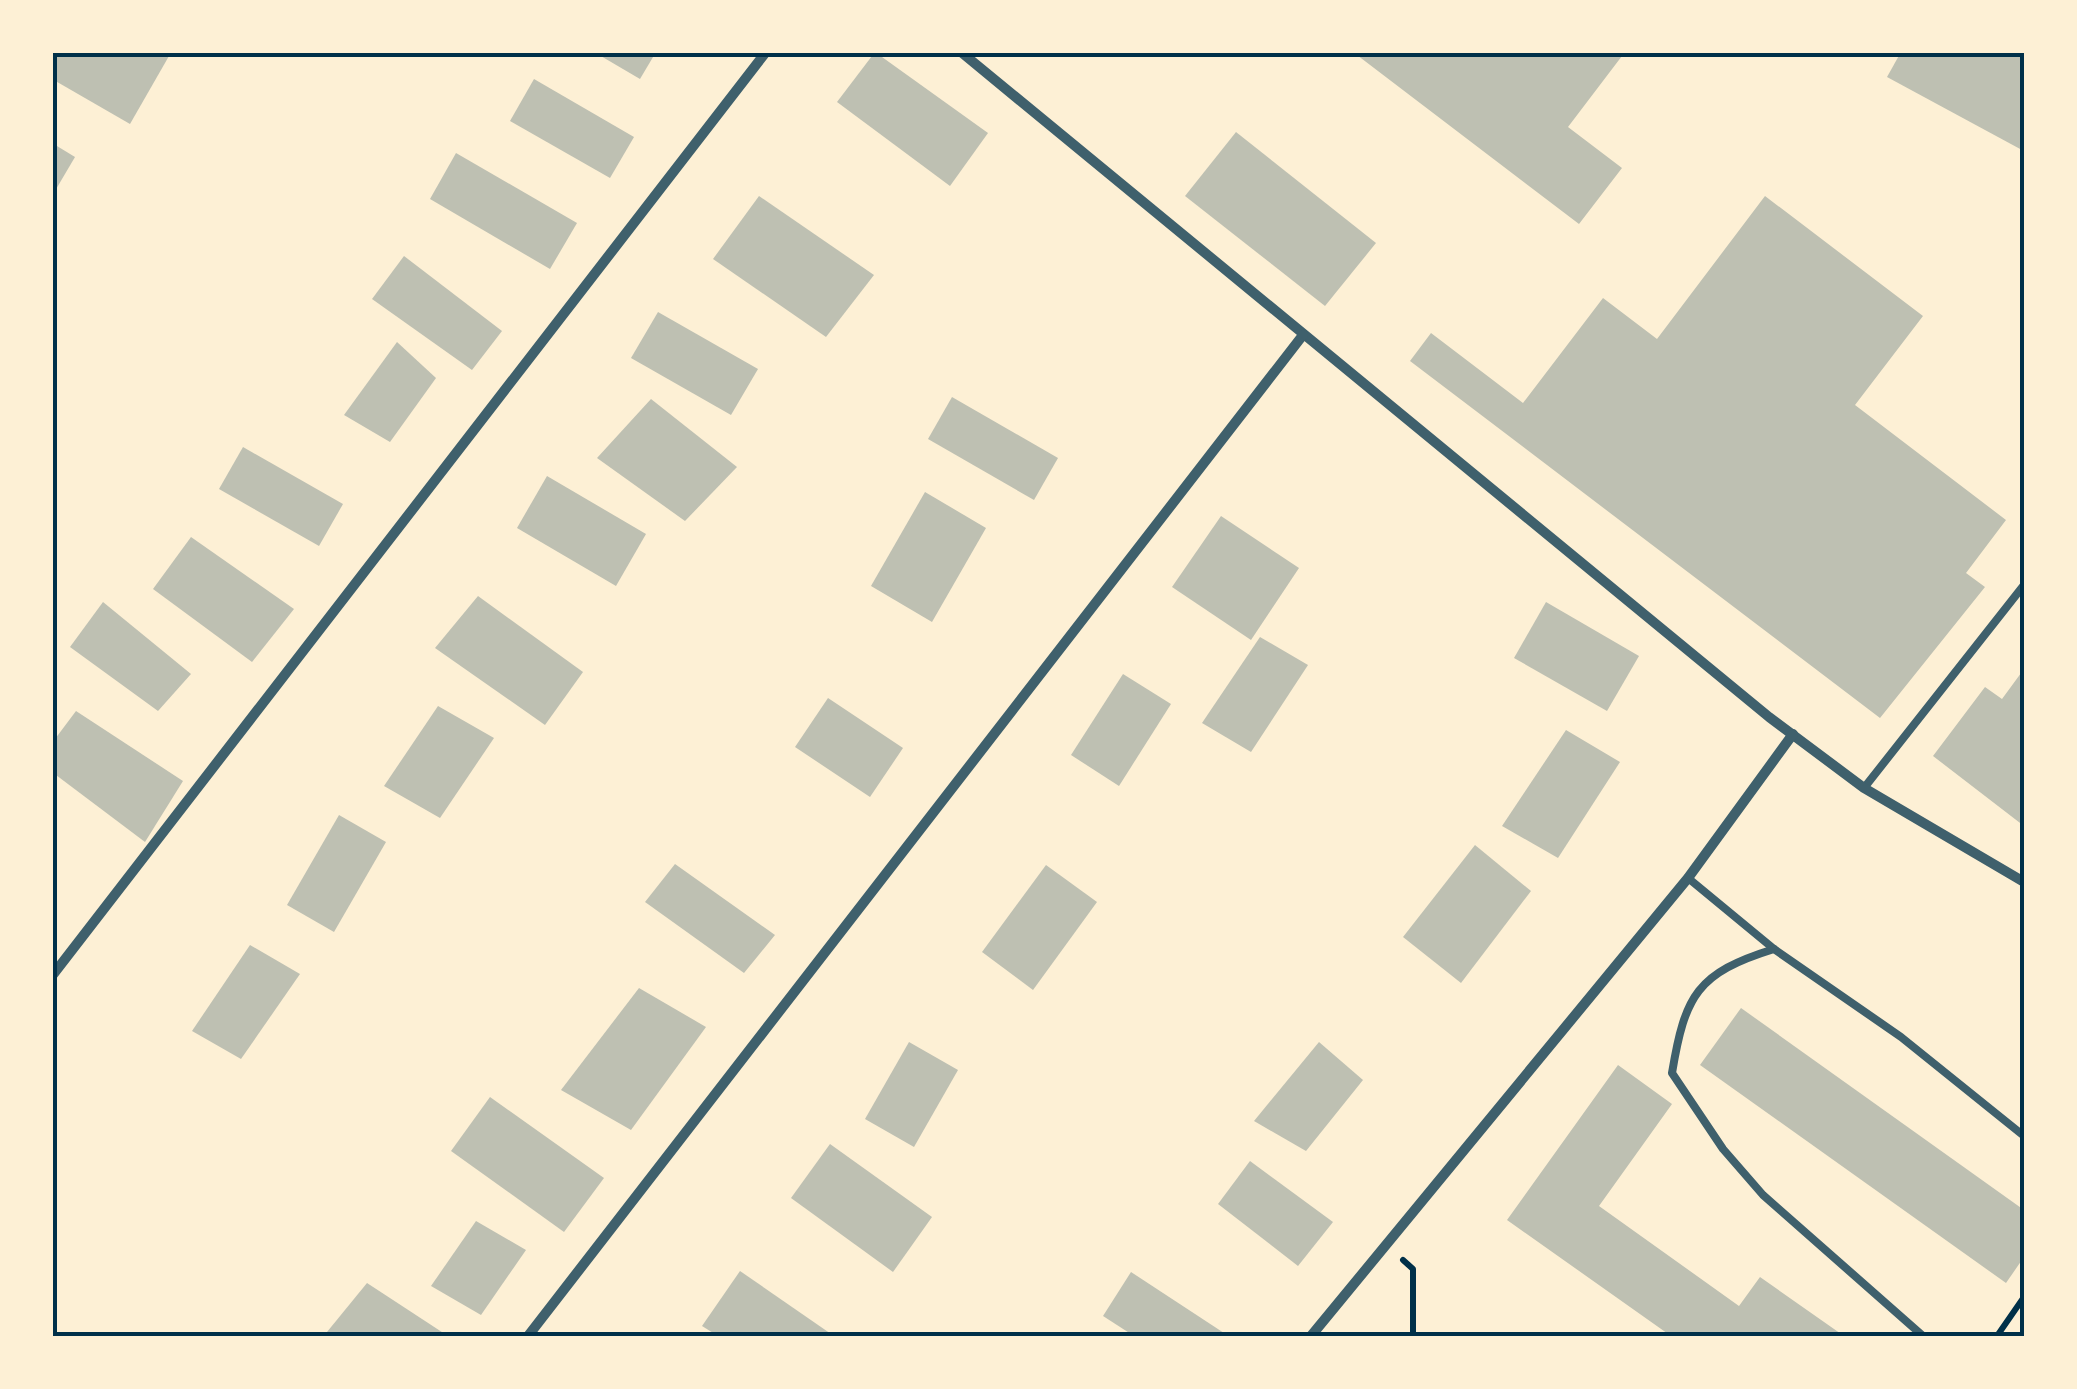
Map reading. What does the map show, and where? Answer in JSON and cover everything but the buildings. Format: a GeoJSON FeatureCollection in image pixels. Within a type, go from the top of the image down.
{"type":"FeatureCollection","features":[{"type":"Feature","properties":{"kind":"street"},"geometry":{"type":"LineString","coordinates":[[52,976],[766,52]]}},
{"type":"Feature","properties":{"kind":"street"},"geometry":{"type":"LineString","coordinates":[[961,52],[1792,734],[1864,788],[2024,882]]}},
{"type":"Feature","properties":{"kind":"street"},"geometry":{"type":"LineString","coordinates":[[528,1336],[1303,335]]}},
{"type":"Feature","properties":{"kind":"street"},"geometry":{"type":"LineString","coordinates":[[1310,1336],[1688,878],[1792,734]]}},
{"type":"Feature","properties":{"kind":"lane"},"geometry":{"type":"LineString","coordinates":[[1864,788],[2024,584]]}},
{"type":"Feature","properties":{"kind":"lane"},"geometry":{"type":"LineString","coordinates":[[1688,878],[1774,949],[1901,1037],[2024,1136]]}},
{"type":"Feature","properties":{"kind":"lane"},"geometry":{"type":"LineString","coordinates":[[1774,949],[1723,965],[1682,1015],[1672,1073],[1722,1149],[1763,1196],[1923,1336]]}},
{"type":"Feature","properties":{"kind":"path"},"geometry":{"type":"LineString","coordinates":[[1388,1274],[1400,1258],[1413,1269],[1412,1336]]}},
{"type":"Feature","properties":{"kind":"path"},"geometry":{"type":"LineString","coordinates":[[1997,1336],[2024,1297]]}}]}
